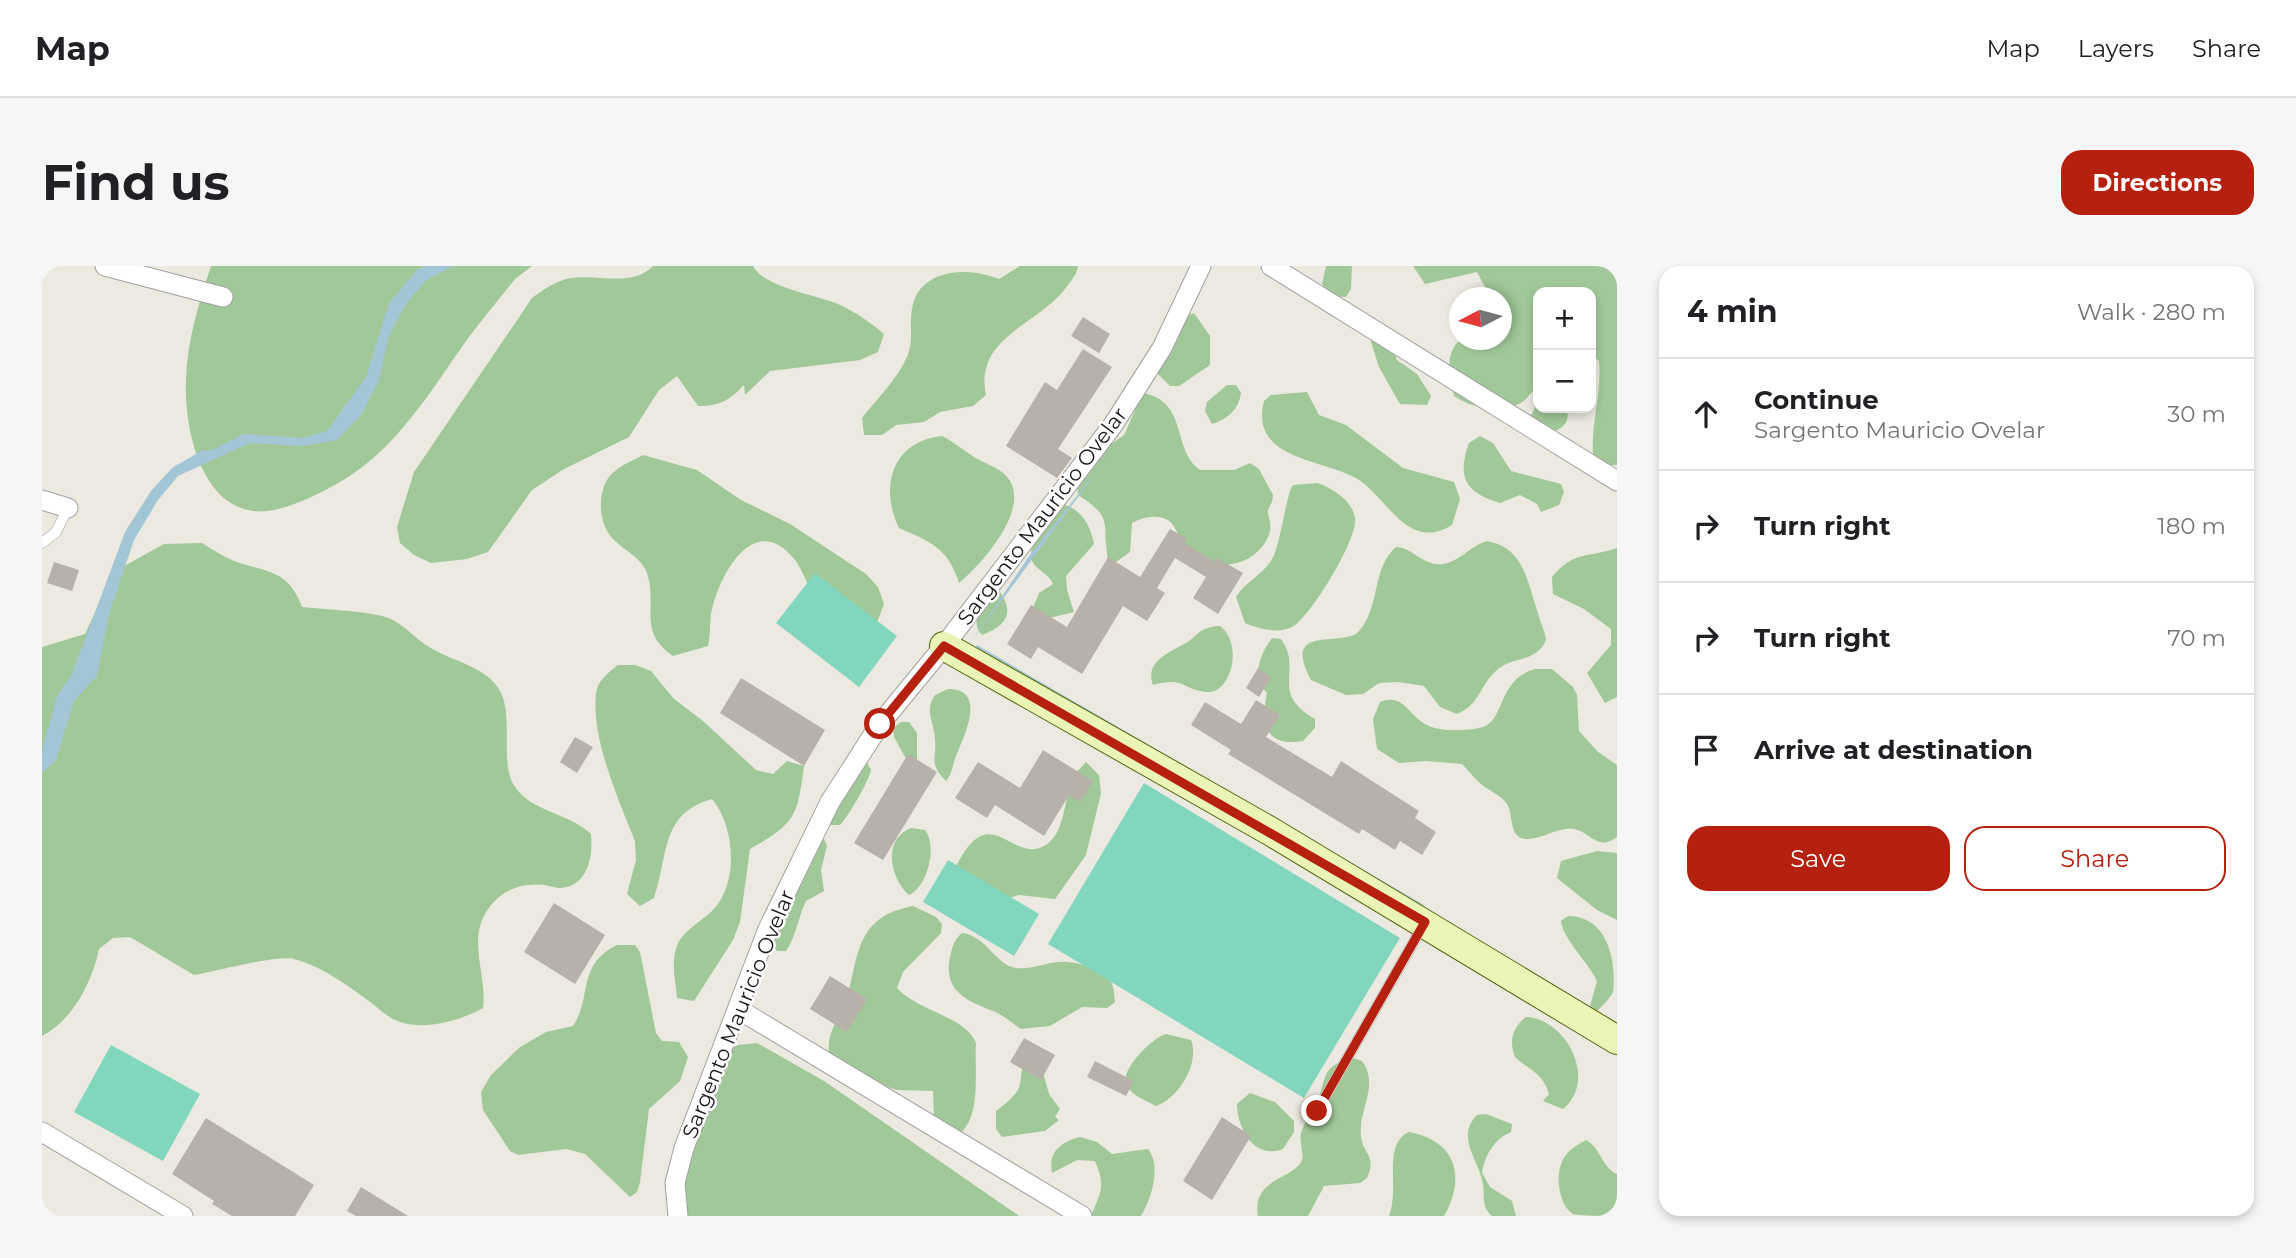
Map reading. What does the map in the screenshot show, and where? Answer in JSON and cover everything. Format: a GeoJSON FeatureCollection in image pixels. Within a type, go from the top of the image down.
{"type":"FeatureCollection","features":[{"type":"Feature","properties":{"kind":"street"},"geometry":{"type":"LineString","coordinates":[[105,266],[223,297]]}},
{"type":"Feature","properties":{"kind":"street","name":"Sargento Mauricio Ovelar"},"geometry":{"type":"LineString","coordinates":[[678,1216],[676,1183],[684,1148],[768,929],[830,802],[880,724],[944,646],[1114,425],[1162,348],[1200,266]]}},
{"type":"Feature","properties":{"kind":"street"},"geometry":{"type":"LineString","coordinates":[[1271,266],[1617,481]]}},
{"type":"Feature","properties":{"kind":"street"},"geometry":{"type":"LineString","coordinates":[[42,500],[68,508]]}},
{"type":"Feature","properties":{"kind":"street"},"geometry":{"type":"LineString","coordinates":[[944,646],[1425,922],[1617,1039]]}},
{"type":"Feature","properties":{"kind":"street"},"geometry":{"type":"LineString","coordinates":[[737,1009],[1082,1216]]}},
{"type":"Feature","properties":{"kind":"street"},"geometry":{"type":"LineString","coordinates":[[42,1132],[183,1216]]}},
{"type":"Feature","properties":{"kind":"lane"},"geometry":{"type":"LineString","coordinates":[[42,543],[56,532],[68,508]]}},
{"type":"Feature","properties":{"kind":"lane"},"geometry":{"type":"LineString","coordinates":[[1317,1111],[1425,922]]}},
{"type":"Feature","properties":{"kind":"green space"},"geometry":{"type":"Polygon","coordinates":[[[211,266],[532,266],[515,279],[469,337],[420,407],[377,454],[351,475],[310,498],[280,508],[254,511],[235,505],[220,494],[208,479],[192,439],[188,418],[186,398],[189,351],[194,322],[211,266]]]}},
{"type":"Feature","properties":{"kind":"green space"},"geometry":{"type":"Polygon","coordinates":[[[653,266],[753,266],[767,280],[838,304],[868,321],[884,334],[878,352],[860,360],[770,371],[745,395],[744,385],[723,402],[705,406],[698,406],[677,376],[659,390],[629,437],[564,469],[532,490],[488,552],[467,559],[431,563],[414,555],[400,543],[397,527],[414,472],[532,298],[566,279],[634,277],[653,266]]]}},
{"type":"Feature","properties":{"kind":"green space"},"geometry":{"type":"Polygon","coordinates":[[[1020,266],[1078,266],[1073,278],[1053,302],[998,346],[989,360],[985,376],[986,395],[973,406],[940,412],[924,422],[896,425],[882,435],[864,435],[862,418],[892,381],[907,357],[912,309],[916,295],[924,285],[934,278],[960,272],[974,272],[999,279],[1020,266]]]}},
{"type":"Feature","properties":{"kind":"green space"},"geometry":{"type":"Polygon","coordinates":[[[1326,266],[1352,266],[1351,289],[1346,297],[1332,296],[1322,284],[1326,266]]]}},
{"type":"Feature","properties":{"kind":"green space"},"geometry":{"type":"Polygon","coordinates":[[[1413,266],[1617,266],[1617,465],[1607,465],[1593,454],[1600,373],[1599,361],[1596,358],[1596,287],[1533,287],[1533,391],[1513,406],[1495,409],[1469,404],[1454,396],[1450,359],[1452,350],[1512,350],[1512,287],[1485,287],[1477,272],[1425,284],[1413,266]]]}},
{"type":"Feature","properties":{"kind":"green space"},"geometry":{"type":"Polygon","coordinates":[[[1194,313],[1210,336],[1210,365],[1179,386],[1170,386],[1157,373],[1186,316],[1194,313]]]}},
{"type":"Feature","properties":{"kind":"green space"},"geometry":{"type":"Polygon","coordinates":[[[1375,335],[1390,341],[1397,360],[1417,374],[1431,396],[1427,405],[1400,404],[1379,367],[1371,342],[1375,335]]]}},
{"type":"Feature","properties":{"kind":"green space"},"geometry":{"type":"Polygon","coordinates":[[[1227,385],[1236,385],[1241,393],[1238,404],[1228,416],[1212,424],[1205,411],[1207,402],[1227,385]]]}},
{"type":"Feature","properties":{"kind":"green space"},"geometry":{"type":"Polygon","coordinates":[[[1307,392],[1319,415],[1346,425],[1403,468],[1454,482],[1460,499],[1452,525],[1436,532],[1422,532],[1410,527],[1356,478],[1308,461],[1278,446],[1267,435],[1262,420],[1264,401],[1271,395],[1307,392]]]}},
{"type":"Feature","properties":{"kind":"green space"},"geometry":{"type":"Polygon","coordinates":[[[1143,393],[1157,398],[1167,406],[1174,416],[1185,450],[1200,470],[1234,470],[1250,463],[1259,469],[1273,497],[1268,510],[1269,535],[1253,555],[1230,564],[1206,561],[1185,547],[1171,522],[1154,517],[1132,523],[1130,552],[1116,562],[1108,559],[1102,516],[1078,495],[1077,486],[1103,450],[1124,435],[1143,393]]]}},
{"type":"Feature","properties":{"kind":"green space"},"geometry":{"type":"Polygon","coordinates":[[[1533,412],[1568,413],[1568,418],[1559,429],[1550,433],[1530,418],[1533,412]]]}},
{"type":"Feature","properties":{"kind":"green space"},"geometry":{"type":"Polygon","coordinates":[[[942,436],[1003,473],[1012,485],[1014,500],[1011,516],[1003,532],[980,562],[959,583],[944,554],[929,542],[899,528],[890,497],[894,468],[901,456],[925,440],[942,436]]]}},
{"type":"Feature","properties":{"kind":"green space"},"geometry":{"type":"Polygon","coordinates":[[[1480,436],[1493,443],[1511,471],[1561,484],[1564,492],[1559,505],[1541,512],[1537,504],[1520,495],[1500,503],[1472,489],[1464,475],[1465,456],[1469,443],[1480,436]]]}},
{"type":"Feature","properties":{"kind":"green space"},"geometry":{"type":"Polygon","coordinates":[[[643,455],[697,470],[741,500],[790,524],[866,574],[878,587],[884,604],[872,636],[820,606],[795,560],[781,546],[767,541],[754,544],[742,552],[723,578],[712,609],[708,646],[673,656],[662,647],[652,628],[650,586],[644,567],[613,539],[604,524],[602,514],[602,494],[609,477],[621,466],[643,455]]]}},
{"type":"Feature","properties":{"kind":"green space"},"geometry":{"type":"Polygon","coordinates":[[[1318,483],[1341,496],[1350,506],[1355,518],[1354,528],[1342,558],[1321,594],[1292,627],[1268,630],[1245,623],[1236,597],[1271,561],[1293,485],[1318,483]]]}},
{"type":"Feature","properties":{"kind":"green space"},"geometry":{"type":"Polygon","coordinates":[[[1064,505],[1076,510],[1085,520],[1094,544],[1066,576],[1074,612],[1045,619],[1032,610],[1039,593],[1053,584],[1036,566],[1031,553],[1041,529],[1064,505]]]}},
{"type":"Feature","properties":{"kind":"green space"},"geometry":{"type":"Polygon","coordinates":[[[1487,541],[1509,551],[1523,568],[1546,640],[1542,647],[1530,656],[1497,670],[1465,710],[1457,714],[1440,707],[1424,686],[1398,682],[1379,683],[1363,694],[1346,695],[1311,680],[1304,662],[1303,650],[1318,640],[1351,636],[1359,631],[1371,610],[1383,566],[1396,547],[1439,564],[1454,560],[1487,541]]]}},
{"type":"Feature","properties":{"kind":"green space"},"geometry":{"type":"Polygon","coordinates":[[[202,543],[228,558],[282,578],[296,594],[302,607],[362,612],[388,618],[436,651],[481,672],[498,687],[503,698],[507,720],[508,768],[515,787],[531,802],[572,821],[591,834],[590,860],[578,881],[561,888],[525,885],[508,891],[488,909],[479,928],[478,939],[483,1008],[440,1023],[405,1023],[388,1016],[361,995],[314,966],[294,959],[260,961],[194,975],[130,937],[113,938],[99,949],[92,974],[80,999],[63,1020],[42,1036],[42,647],[85,634],[112,576],[126,565],[164,544],[202,543]]]}},
{"type":"Feature","properties":{"kind":"green space"},"geometry":{"type":"Polygon","coordinates":[[[1617,548],[1617,697],[1605,703],[1587,673],[1611,645],[1611,629],[1584,609],[1553,594],[1552,577],[1568,562],[1617,548]]]}},
{"type":"Feature","properties":{"kind":"green space"},"geometry":{"type":"Polygon","coordinates":[[[815,573],[897,636],[859,687],[776,623],[815,573]]]}},
{"type":"Feature","properties":{"kind":"green space"},"geometry":{"type":"Polygon","coordinates":[[[997,588],[1006,604],[1006,616],[998,627],[982,635],[978,629],[978,617],[997,588]]]}},
{"type":"Feature","properties":{"kind":"green space"},"geometry":{"type":"Polygon","coordinates":[[[1220,626],[1227,634],[1233,655],[1232,666],[1223,685],[1207,692],[1171,682],[1153,685],[1152,671],[1159,660],[1202,630],[1220,626]]]}},
{"type":"Feature","properties":{"kind":"green space"},"geometry":{"type":"Polygon","coordinates":[[[1272,638],[1281,639],[1287,651],[1293,700],[1315,719],[1315,728],[1303,741],[1280,740],[1273,736],[1265,723],[1267,693],[1258,672],[1261,658],[1272,638]]]}},
{"type":"Feature","properties":{"kind":"green space"},"geometry":{"type":"Polygon","coordinates":[[[618,665],[635,665],[651,671],[674,699],[703,721],[756,770],[773,774],[787,761],[804,766],[799,797],[792,817],[777,832],[750,849],[740,922],[733,940],[694,1001],[677,998],[675,955],[682,937],[713,910],[727,885],[731,854],[726,824],[712,799],[695,806],[683,815],[669,838],[654,898],[640,906],[627,894],[636,860],[635,841],[602,749],[596,711],[598,685],[618,665]]]}},
{"type":"Feature","properties":{"kind":"green space"},"geometry":{"type":"Polygon","coordinates":[[[1535,669],[1552,669],[1573,687],[1577,695],[1579,731],[1598,752],[1617,765],[1617,837],[1610,841],[1599,842],[1574,829],[1562,829],[1532,839],[1520,838],[1514,830],[1507,804],[1481,784],[1462,764],[1426,761],[1399,763],[1377,749],[1373,719],[1380,702],[1400,702],[1425,724],[1444,730],[1479,728],[1494,718],[1513,682],[1522,674],[1535,669]]]}},
{"type":"Feature","properties":{"kind":"green space"},"geometry":{"type":"Polygon","coordinates":[[[948,689],[960,691],[967,696],[970,713],[946,781],[934,761],[935,739],[930,707],[935,695],[948,689]]]}},
{"type":"Feature","properties":{"kind":"green space"},"geometry":{"type":"Polygon","coordinates":[[[901,722],[909,722],[917,733],[917,761],[905,757],[894,737],[893,728],[901,722]]]}},
{"type":"Feature","properties":{"kind":"green space"},"geometry":{"type":"Polygon","coordinates":[[[864,757],[871,770],[866,782],[840,825],[830,825],[829,791],[832,783],[842,770],[864,757]]]}},
{"type":"Feature","properties":{"kind":"green space"},"geometry":{"type":"Polygon","coordinates":[[[1086,762],[1099,775],[1101,793],[1086,855],[1055,899],[1019,895],[987,905],[956,867],[968,847],[979,837],[990,834],[1021,847],[1032,849],[1044,846],[1057,833],[1071,783],[1086,762]]]}},
{"type":"Feature","properties":{"kind":"green space"},"geometry":{"type":"Polygon","coordinates":[[[1144,783],[1400,938],[1304,1098],[1048,944],[1144,783]]]}},
{"type":"Feature","properties":{"kind":"green space"},"geometry":{"type":"Polygon","coordinates":[[[911,828],[925,830],[931,846],[925,876],[909,895],[897,879],[892,860],[896,841],[902,833],[911,828]]]}},
{"type":"Feature","properties":{"kind":"green space"},"geometry":{"type":"Polygon","coordinates":[[[820,829],[827,846],[821,870],[824,891],[806,901],[790,945],[786,951],[777,951],[769,940],[820,829]]]}},
{"type":"Feature","properties":{"kind":"green space"},"geometry":{"type":"Polygon","coordinates":[[[1597,851],[1617,853],[1617,920],[1597,910],[1557,878],[1561,861],[1597,851]]]}},
{"type":"Feature","properties":{"kind":"green space"},"geometry":{"type":"Polygon","coordinates":[[[948,860],[1039,914],[1014,956],[923,902],[948,860]]]}},
{"type":"Feature","properties":{"kind":"green space"},"geometry":{"type":"Polygon","coordinates":[[[913,906],[936,917],[942,924],[941,933],[903,972],[897,988],[917,1003],[962,1026],[976,1043],[976,1091],[972,1115],[960,1133],[934,1118],[933,1091],[897,1090],[871,1081],[829,1053],[830,1036],[847,999],[865,936],[882,917],[913,906]]]}},
{"type":"Feature","properties":{"kind":"green space"},"geometry":{"type":"Polygon","coordinates":[[[1568,916],[1592,923],[1600,931],[1611,953],[1613,992],[1595,1013],[1590,1006],[1597,981],[1563,928],[1561,921],[1568,916]]]}},
{"type":"Feature","properties":{"kind":"green space"},"geometry":{"type":"Polygon","coordinates":[[[962,933],[978,939],[1003,962],[1016,968],[1065,962],[1094,969],[1110,980],[1115,1002],[1107,1008],[1082,1007],[1050,1026],[1021,1029],[967,999],[954,987],[950,979],[950,957],[955,941],[962,933]]]}},
{"type":"Feature","properties":{"kind":"green space"},"geometry":{"type":"Polygon","coordinates":[[[617,945],[635,945],[640,952],[656,1033],[662,1041],[679,1042],[688,1057],[680,1081],[649,1109],[640,1182],[637,1192],[630,1197],[585,1154],[566,1149],[518,1155],[510,1151],[483,1110],[481,1092],[491,1075],[520,1047],[546,1032],[573,1026],[583,1004],[590,972],[604,953],[617,945]]]}},
{"type":"Feature","properties":{"kind":"green space"},"geometry":{"type":"Polygon","coordinates":[[[1526,1017],[1541,1020],[1554,1028],[1565,1039],[1573,1053],[1578,1083],[1573,1097],[1563,1109],[1543,1101],[1549,1094],[1543,1081],[1515,1057],[1513,1035],[1526,1017]]]}},
{"type":"Feature","properties":{"kind":"green space"},"geometry":{"type":"Polygon","coordinates":[[[1166,1034],[1191,1040],[1193,1059],[1180,1088],[1156,1106],[1131,1091],[1126,1077],[1139,1054],[1166,1034]]]}},
{"type":"Feature","properties":{"kind":"green space"},"geometry":{"type":"Polygon","coordinates":[[[757,1043],[824,1081],[1019,1216],[684,1216],[680,1165],[723,1052],[738,1045],[757,1043]]]}},
{"type":"Feature","properties":{"kind":"green space"},"geometry":{"type":"Polygon","coordinates":[[[111,1045],[200,1094],[163,1161],[74,1112],[111,1045]]]}},
{"type":"Feature","properties":{"kind":"green space"},"geometry":{"type":"Polygon","coordinates":[[[1353,1058],[1362,1061],[1369,1079],[1361,1126],[1362,1142],[1371,1164],[1367,1178],[1360,1183],[1324,1186],[1308,1216],[1258,1216],[1261,1194],[1302,1160],[1301,1133],[1316,1104],[1326,1074],[1335,1065],[1353,1058]]]}},
{"type":"Feature","properties":{"kind":"green space"},"geometry":{"type":"Polygon","coordinates":[[[1026,1062],[1042,1069],[1049,1094],[1060,1109],[1055,1117],[1059,1120],[1045,1131],[1002,1137],[996,1129],[996,1111],[1017,1092],[1026,1062]]]}},
{"type":"Feature","properties":{"kind":"green space"},"geometry":{"type":"Polygon","coordinates":[[[1250,1093],[1275,1102],[1294,1121],[1294,1132],[1283,1149],[1264,1150],[1249,1140],[1244,1132],[1237,1104],[1250,1093]]]}},
{"type":"Feature","properties":{"kind":"green space"},"geometry":{"type":"Polygon","coordinates":[[[1486,1114],[1512,1124],[1511,1132],[1491,1148],[1482,1173],[1490,1187],[1512,1201],[1516,1216],[1492,1216],[1485,1205],[1481,1175],[1470,1149],[1468,1132],[1477,1115],[1486,1114]]]}},
{"type":"Feature","properties":{"kind":"green space"},"geometry":{"type":"Polygon","coordinates":[[[1409,1132],[1438,1144],[1453,1163],[1455,1188],[1444,1216],[1389,1216],[1396,1146],[1409,1132]]]}},
{"type":"Feature","properties":{"kind":"green space"},"geometry":{"type":"Polygon","coordinates":[[[1080,1137],[1097,1142],[1112,1154],[1148,1149],[1154,1164],[1154,1183],[1141,1216],[1091,1216],[1101,1189],[1095,1161],[1077,1160],[1052,1173],[1052,1159],[1057,1149],[1080,1137]]]}},
{"type":"Feature","properties":{"kind":"green space"},"geometry":{"type":"Polygon","coordinates":[[[1586,1140],[1617,1174],[1617,1216],[1573,1214],[1564,1204],[1559,1175],[1562,1162],[1569,1152],[1586,1140]]]}},
{"type":"Feature","properties":{"kind":"water"},"geometry":{"type":"Polygon","coordinates":[[[425,266],[453,266],[425,281],[404,307],[388,339],[379,380],[362,414],[337,440],[303,446],[250,443],[178,476],[158,500],[134,540],[109,614],[97,676],[74,701],[56,760],[42,773],[42,750],[57,696],[72,674],[125,532],[151,491],[172,468],[201,451],[212,450],[244,434],[303,438],[327,431],[366,377],[389,303],[418,269],[425,266]]]}},
{"type":"Feature","properties":{"kind":"water"},"geometry":{"type":"Polygon","coordinates":[[[1106,459],[972,641],[1027,559],[1106,459]]]}},
{"type":"Feature","properties":{"kind":"water"},"geometry":{"type":"Polygon","coordinates":[[[977,645],[1424,905],[1423,907],[976,647],[977,645]]]}},
{"type":"Feature","properties":{"kind":"building"},"geometry":{"type":"Polygon","coordinates":[[[1083,317],[1110,334],[1099,353],[1071,336],[1083,317]]]}},
{"type":"Feature","properties":{"kind":"building"},"geometry":{"type":"Polygon","coordinates":[[[1083,349],[1112,367],[1058,449],[1072,458],[1057,478],[1006,446],[1045,382],[1057,390],[1083,349]]]}},
{"type":"Feature","properties":{"kind":"building"},"geometry":{"type":"Polygon","coordinates":[[[1170,529],[1187,539],[1185,543],[1215,562],[1217,558],[1243,573],[1218,614],[1193,598],[1206,577],[1175,558],[1157,588],[1165,593],[1147,621],[1123,606],[1082,674],[1038,647],[1031,659],[1007,644],[1031,605],[1067,627],[1108,557],[1140,577],[1170,529]]]}},
{"type":"Feature","properties":{"kind":"building"},"geometry":{"type":"Polygon","coordinates":[[[54,562],[79,570],[72,591],[47,583],[54,562]]]}},
{"type":"Feature","properties":{"kind":"building"},"geometry":{"type":"Polygon","coordinates":[[[1258,668],[1271,677],[1259,697],[1246,688],[1258,668]]]}},
{"type":"Feature","properties":{"kind":"building"},"geometry":{"type":"Polygon","coordinates":[[[741,678],[825,730],[804,766],[720,713],[741,678]]]}},
{"type":"Feature","properties":{"kind":"building"},"geometry":{"type":"Polygon","coordinates":[[[1256,700],[1280,715],[1266,737],[1332,777],[1341,761],[1419,811],[1415,818],[1436,832],[1422,855],[1400,841],[1395,850],[1362,829],[1359,834],[1228,754],[1231,750],[1191,725],[1205,702],[1241,724],[1256,700]]]}},
{"type":"Feature","properties":{"kind":"building"},"geometry":{"type":"Polygon","coordinates":[[[575,737],[593,747],[577,773],[560,762],[575,737]]]}},
{"type":"Feature","properties":{"kind":"building"},"geometry":{"type":"Polygon","coordinates":[[[1043,750],[1093,781],[1080,802],[1069,795],[1044,836],[995,805],[987,818],[955,798],[978,762],[1020,788],[1043,750]]]}},
{"type":"Feature","properties":{"kind":"building"},"geometry":{"type":"Polygon","coordinates":[[[908,754],[937,772],[883,860],[854,843],[908,754]]]}},
{"type":"Feature","properties":{"kind":"building"},"geometry":{"type":"Polygon","coordinates":[[[554,903],[605,935],[575,984],[524,952],[554,903]]]}},
{"type":"Feature","properties":{"kind":"building"},"geometry":{"type":"Polygon","coordinates":[[[830,976],[867,999],[847,1032],[810,1009],[830,976]]]}},
{"type":"Feature","properties":{"kind":"building"},"geometry":{"type":"Polygon","coordinates":[[[1024,1038],[1055,1055],[1041,1080],[1010,1062],[1024,1038]]]}},
{"type":"Feature","properties":{"kind":"building"},"geometry":{"type":"Polygon","coordinates":[[[1095,1061],[1134,1081],[1126,1096],[1087,1077],[1095,1061]]]}},
{"type":"Feature","properties":{"kind":"building"},"geometry":{"type":"Polygon","coordinates":[[[1222,1117],[1251,1136],[1212,1200],[1183,1181],[1222,1117]]]}},
{"type":"Feature","properties":{"kind":"building"},"geometry":{"type":"Polygon","coordinates":[[[206,1118],[314,1185],[295,1216],[232,1216],[172,1174],[206,1118]]]}},
{"type":"Feature","properties":{"kind":"building"},"geometry":{"type":"Polygon","coordinates":[[[361,1187],[408,1216],[356,1216],[347,1211],[361,1187]]]}},
{"type":"Feature","properties":{"kind":"route"},"geometry":{"type":"LineString","coordinates":[[880,724],[944,646],[1425,922],[1317,1111]]}}]}
